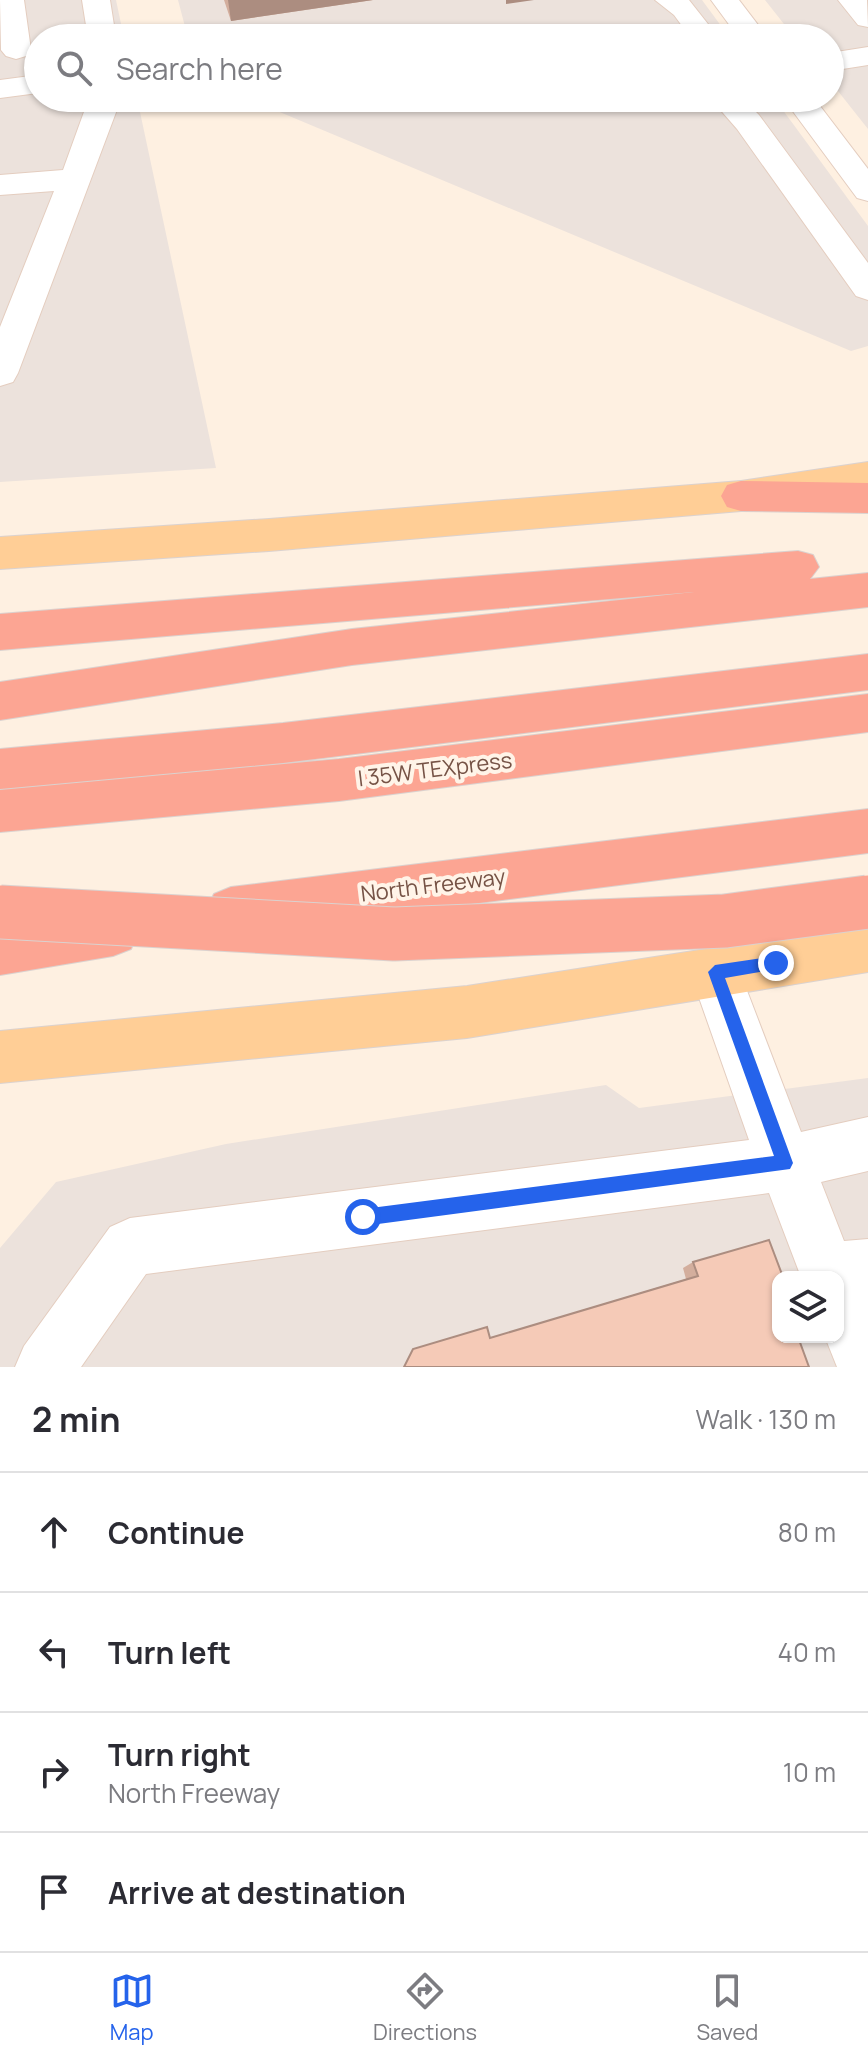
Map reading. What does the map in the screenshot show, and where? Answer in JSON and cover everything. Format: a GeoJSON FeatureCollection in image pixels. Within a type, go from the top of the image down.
{"type":"FeatureCollection","features":[{"type":"Feature","properties":{"kind":"highway"},"geometry":{"type":"LineString","coordinates":[[741,496],[868,498]]}},
{"type":"Feature","properties":{"kind":"highway"},"geometry":{"type":"LineString","coordinates":[[0,632],[868,562]]}},
{"type":"Feature","properties":{"kind":"highway"},"geometry":{"type":"LineString","coordinates":[[0,701],[352,647],[868,590]]}},
{"type":"Feature","properties":{"kind":"highway","name":"I 35W TEXpress"},"geometry":{"type":"LineString","coordinates":[[0,769],[283,743],[868,672]]}},
{"type":"Feature","properties":{"kind":"highway","name":"I 35W TEXpress"},"geometry":{"type":"LineString","coordinates":[[0,811],[339,780],[868,713]]}},
{"type":"Feature","properties":{"kind":"highway","name":"North Freeway"},"geometry":{"type":"LineString","coordinates":[[0,951],[266,905],[868,831]]}},
{"type":"Feature","properties":{"kind":"highway"},"geometry":{"type":"LineString","coordinates":[[0,912],[394,934],[725,921],[868,902]]}},
{"type":"Feature","properties":{"kind":"main road"},"geometry":{"type":"LineString","coordinates":[[0,553],[269,535],[741,496],[868,477]]}},
{"type":"Feature","properties":{"kind":"main road"},"geometry":{"type":"LineString","coordinates":[[0,1057],[467,1012],[868,948]]}},
{"type":"Feature","properties":{"kind":"street"},"geometry":{"type":"LineString","coordinates":[[10,0],[18,52]]}},
{"type":"Feature","properties":{"kind":"street"},"geometry":{"type":"LineString","coordinates":[[96,0],[100,24]]}},
{"type":"Feature","properties":{"kind":"street"},"geometry":{"type":"LineString","coordinates":[[725,0],[743,24]]}},
{"type":"Feature","properties":{"kind":"street"},"geometry":{"type":"LineString","coordinates":[[852,0],[868,19]]}},
{"type":"Feature","properties":{"kind":"street"},"geometry":{"type":"LineString","coordinates":[[674,24],[666,12],[670,2],[684,9],[695,24]]}},
{"type":"Feature","properties":{"kind":"street"},"geometry":{"type":"LineString","coordinates":[[844,60],[868,56]]}},
{"type":"Feature","properties":{"kind":"street"},"geometry":{"type":"LineString","coordinates":[[0,89],[24,86]]}},
{"type":"Feature","properties":{"kind":"street"},"geometry":{"type":"LineString","coordinates":[[0,373],[101,112]]}},
{"type":"Feature","properties":{"kind":"street"},"geometry":{"type":"LineString","coordinates":[[748,112],[868,288]]}},
{"type":"Feature","properties":{"kind":"street"},"geometry":{"type":"LineString","coordinates":[[809,112],[868,191]]}},
{"type":"Feature","properties":{"kind":"street"},"geometry":{"type":"LineString","coordinates":[[0,185],[75,179]]}},
{"type":"Feature","properties":{"kind":"street"},"geometry":{"type":"LineString","coordinates":[[715,972],[785,1163],[838,1271]]}},
{"type":"Feature","properties":{"kind":"street"},"geometry":{"type":"LineString","coordinates":[[45,1367],[130,1247],[785,1163],[868,1144]]}},
{"type":"Feature","properties":{"kind":"street"},"geometry":{"type":"LineString","coordinates":[[844,1288],[867,1367]]}},
{"type":"Feature","properties":{"kind":"shaded area"},"geometry":{"type":"Polygon","coordinates":[[[0,0],[116,0],[121,24],[24,24],[24,112],[140,112],[216,468],[0,482],[0,0]]]}},
{"type":"Feature","properties":{"kind":"shaded area"},"geometry":{"type":"Polygon","coordinates":[[[178,0],[702,0],[720,24],[184,24],[178,0]]]}},
{"type":"Feature","properties":{"kind":"shaded area"},"geometry":{"type":"Polygon","coordinates":[[[765,0],[868,0],[868,129],[844,99],[844,24],[784,24],[765,0]]]}},
{"type":"Feature","properties":{"kind":"shaded area"},"geometry":{"type":"Polygon","coordinates":[[[279,112],[784,112],[868,226],[868,346],[851,351],[279,112]]]}},
{"type":"Feature","properties":{"kind":"shaded area"},"geometry":{"type":"Polygon","coordinates":[[[868,1078],[868,1367],[0,1367],[0,1248],[56,1182],[226,1144],[606,1085],[639,1108],[868,1078]]]}},
{"type":"Feature","properties":{"kind":"building"},"geometry":{"type":"Polygon","coordinates":[[[769,1240],[781,1271],[772,1271],[772,1343],[800,1343],[809,1367],[404,1367],[413,1349],[487,1327],[490,1338],[698,1276],[693,1262],[769,1240]]]}},
{"type":"Feature","properties":{"kind":"route"},"geometry":{"type":"LineString","coordinates":[[363,1217],[785,1163],[715,972],[776,963]]}}]}
